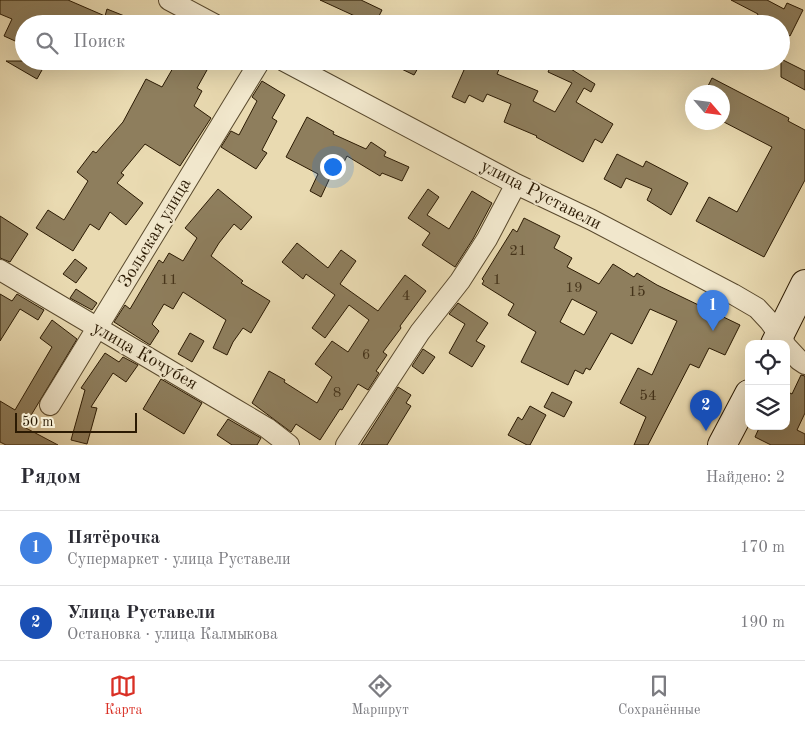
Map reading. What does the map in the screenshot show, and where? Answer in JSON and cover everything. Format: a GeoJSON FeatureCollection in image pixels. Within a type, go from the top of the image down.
{"type":"FeatureCollection","features":[{"type":"Feature","properties":{"kind":"street"},"geometry":{"type":"LineString","coordinates":[[169,0],[197,15]]}},
{"type":"Feature","properties":{"kind":"street","name":"Зольская улица"},"geometry":{"type":"LineString","coordinates":[[50,405],[255,70]]}},
{"type":"Feature","properties":{"kind":"street","name":"улица Руставели"},"geometry":{"type":"LineString","coordinates":[[301,70],[516,184],[592,220],[733,294],[757,308],[770,322],[780,340]]}},
{"type":"Feature","properties":{"kind":"street"},"geometry":{"type":"LineString","coordinates":[[346,445],[415,340],[460,281],[487,239],[516,184]]}},
{"type":"Feature","properties":{"kind":"street","name":"улица Кочубея"},"geometry":{"type":"LineString","coordinates":[[0,270],[218,398],[289,445]]}},
{"type":"Feature","properties":{"kind":"street"},"geometry":{"type":"LineString","coordinates":[[782,340],[805,284]]}},
{"type":"Feature","properties":{"kind":"street","name":"улица Руставели"},"geometry":{"type":"LineString","coordinates":[[790,352],[805,364]]}},
{"type":"Feature","properties":{"kind":"street"},"geometry":{"type":"LineString","coordinates":[[722,445],[745,402]]}},
{"type":"Feature","properties":{"kind":"building"},"geometry":{"type":"Polygon","coordinates":[[[0,0],[68,0],[103,15],[15,15],[15,41],[4,36],[12,19],[0,14],[0,0]]]}},
{"type":"Feature","properties":{"kind":"building"},"geometry":{"type":"Polygon","coordinates":[[[320,0],[361,0],[382,10],[380,15],[353,15],[320,0]]]}},
{"type":"Feature","properties":{"kind":"building"},"geometry":{"type":"Polygon","coordinates":[[[731,0],[767,0],[784,9],[787,3],[803,10],[790,36],[790,15],[758,14],[731,0]]]}},
{"type":"Feature","properties":{"kind":"building"},"geometry":{"type":"Polygon","coordinates":[[[107,9],[122,15],[105,15],[107,9]]]}},
{"type":"Feature","properties":{"kind":"building"},"geometry":{"type":"Polygon","coordinates":[[[6,61],[15,61],[15,66],[6,61]]]}},
{"type":"Feature","properties":{"kind":"building"},"geometry":{"type":"Polygon","coordinates":[[[790,64],[805,71],[805,90],[781,77],[781,70],[790,70],[790,64]]]}},
{"type":"Feature","properties":{"kind":"building"},"geometry":{"type":"Polygon","coordinates":[[[22,70],[42,70],[37,79],[22,70]]]}},
{"type":"Feature","properties":{"kind":"building"},"geometry":{"type":"Polygon","coordinates":[[[172,70],[207,70],[197,88],[202,91],[194,106],[211,118],[180,166],[145,144],[121,173],[124,175],[117,183],[143,203],[126,225],[110,212],[99,230],[90,224],[73,251],[36,228],[48,210],[64,220],[88,181],[77,172],[93,151],[96,153],[123,122],[146,79],[162,87],[172,70]]]}},
{"type":"Feature","properties":{"kind":"building"},"geometry":{"type":"Polygon","coordinates":[[[404,70],[417,70],[414,75],[404,70]]]}},
{"type":"Feature","properties":{"kind":"building"},"geometry":{"type":"Polygon","coordinates":[[[464,70],[499,70],[497,74],[538,91],[533,101],[555,112],[572,83],[548,72],[549,70],[572,70],[595,84],[591,92],[584,88],[576,102],[613,124],[602,143],[595,139],[583,162],[537,136],[504,122],[511,104],[487,94],[483,102],[469,95],[465,103],[452,97],[464,70]]]}},
{"type":"Feature","properties":{"kind":"building"},"geometry":{"type":"Polygon","coordinates":[[[712,78],[725,85],[708,85],[712,78]]]}},
{"type":"Feature","properties":{"kind":"building"},"geometry":{"type":"Polygon","coordinates":[[[262,81],[285,95],[272,118],[277,121],[262,150],[267,153],[256,169],[221,147],[231,131],[239,135],[257,101],[252,97],[262,81]]]}},
{"type":"Feature","properties":{"kind":"building"},"geometry":{"type":"Polygon","coordinates":[[[730,87],[789,118],[788,121],[805,130],[805,180],[764,257],[696,221],[709,197],[737,212],[772,147],[730,125],[730,87]]]}},
{"type":"Feature","properties":{"kind":"building"},"geometry":{"type":"Polygon","coordinates":[[[307,117],[334,132],[333,134],[366,149],[371,142],[386,152],[384,156],[409,167],[402,181],[382,173],[380,176],[347,156],[341,168],[334,169],[321,197],[310,191],[318,174],[286,157],[307,117]]]}},
{"type":"Feature","properties":{"kind":"building"},"geometry":{"type":"Polygon","coordinates":[[[617,154],[643,167],[646,161],[688,183],[671,215],[647,200],[652,189],[626,178],[621,188],[604,179],[617,154]]]}},
{"type":"Feature","properties":{"kind":"building"},"geometry":{"type":"Polygon","coordinates":[[[218,189],[252,217],[241,230],[234,224],[211,256],[243,281],[241,283],[270,301],[251,333],[243,328],[227,355],[213,348],[226,320],[183,292],[173,309],[164,304],[152,324],[159,331],[150,345],[114,322],[125,305],[130,309],[159,260],[163,263],[169,253],[183,261],[197,238],[185,228],[218,189]]]}},
{"type":"Feature","properties":{"kind":"building"},"geometry":{"type":"Polygon","coordinates":[[[428,189],[439,197],[427,215],[449,229],[472,191],[492,203],[473,239],[455,267],[422,245],[430,233],[408,218],[428,189]]]}},
{"type":"Feature","properties":{"kind":"building"},"geometry":{"type":"Polygon","coordinates":[[[0,216],[28,234],[10,262],[0,258],[0,216]]]}},
{"type":"Feature","properties":{"kind":"building"},"geometry":{"type":"Polygon","coordinates":[[[524,218],[560,236],[554,248],[572,258],[567,267],[599,284],[613,264],[634,277],[637,273],[657,285],[740,325],[725,355],[709,348],[699,368],[690,364],[648,445],[634,445],[646,417],[620,403],[638,368],[652,375],[677,321],[650,309],[632,344],[611,333],[590,370],[586,368],[583,374],[575,370],[568,385],[521,362],[536,332],[508,315],[514,304],[482,284],[484,281],[482,279],[513,229],[517,232],[524,218]],[[572,299],[560,322],[584,335],[597,312],[572,299]]]}},
{"type":"Feature","properties":{"kind":"building"},"geometry":{"type":"Polygon","coordinates":[[[297,243],[328,268],[341,250],[356,261],[340,284],[378,311],[405,275],[426,291],[383,352],[387,355],[376,371],[379,373],[368,390],[358,384],[320,440],[296,424],[291,432],[252,403],[269,371],[317,403],[332,377],[315,364],[332,341],[348,352],[369,320],[349,305],[325,338],[312,328],[335,295],[306,274],[303,279],[282,262],[297,243]]]}},
{"type":"Feature","properties":{"kind":"building"},"geometry":{"type":"Polygon","coordinates":[[[75,259],[87,268],[76,283],[63,274],[75,259]]]}},
{"type":"Feature","properties":{"kind":"building"},"geometry":{"type":"Polygon","coordinates":[[[76,289],[97,303],[92,310],[70,298],[76,289]]]}},
{"type":"Feature","properties":{"kind":"building"},"geometry":{"type":"Polygon","coordinates":[[[0,294],[12,301],[17,294],[44,310],[38,320],[20,309],[0,341],[0,294]]]}},
{"type":"Feature","properties":{"kind":"building"},"geometry":{"type":"Polygon","coordinates":[[[458,303],[488,323],[476,341],[485,346],[472,367],[449,353],[465,324],[449,314],[458,303]]]}},
{"type":"Feature","properties":{"kind":"building"},"geometry":{"type":"Polygon","coordinates":[[[52,320],[77,339],[24,427],[58,445],[6,445],[0,442],[0,401],[15,410],[52,347],[40,338],[52,320]]]}},
{"type":"Feature","properties":{"kind":"building"},"geometry":{"type":"Polygon","coordinates":[[[190,333],[204,341],[192,362],[178,354],[190,333]]]}},
{"type":"Feature","properties":{"kind":"building"},"geometry":{"type":"Polygon","coordinates":[[[423,349],[435,357],[423,374],[412,366],[423,349]]]}},
{"type":"Feature","properties":{"kind":"building"},"geometry":{"type":"Polygon","coordinates":[[[105,353],[119,362],[123,357],[138,365],[126,382],[113,373],[91,407],[97,408],[87,444],[71,440],[85,390],[81,388],[105,353]]]}},
{"type":"Feature","properties":{"kind":"building"},"geometry":{"type":"Polygon","coordinates":[[[801,375],[805,376],[805,413],[797,430],[805,434],[805,445],[771,445],[755,437],[758,430],[790,430],[790,393],[792,394],[801,375]]]}},
{"type":"Feature","properties":{"kind":"building"},"geometry":{"type":"Polygon","coordinates":[[[161,379],[202,403],[184,434],[143,409],[161,379]]]}},
{"type":"Feature","properties":{"kind":"building"},"geometry":{"type":"Polygon","coordinates":[[[398,387],[411,395],[406,403],[411,406],[387,445],[361,445],[398,387]]]}},
{"type":"Feature","properties":{"kind":"building"},"geometry":{"type":"Polygon","coordinates":[[[552,392],[572,402],[564,417],[544,407],[552,392]]]}},
{"type":"Feature","properties":{"kind":"building"},"geometry":{"type":"Polygon","coordinates":[[[530,406],[546,415],[530,445],[527,445],[508,435],[518,417],[522,420],[530,406]]]}},
{"type":"Feature","properties":{"kind":"building"},"geometry":{"type":"Polygon","coordinates":[[[228,419],[261,438],[257,445],[232,445],[217,435],[228,419]]]}},
{"type":"Feature","properties":{"kind":"place","name":"Пятёрочка"},"geometry":{"type":"Point","coordinates":[713,331]}},
{"type":"Feature","properties":{"kind":"place","name":"Улица Руставели"},"geometry":{"type":"Point","coordinates":[706,431]}}]}
